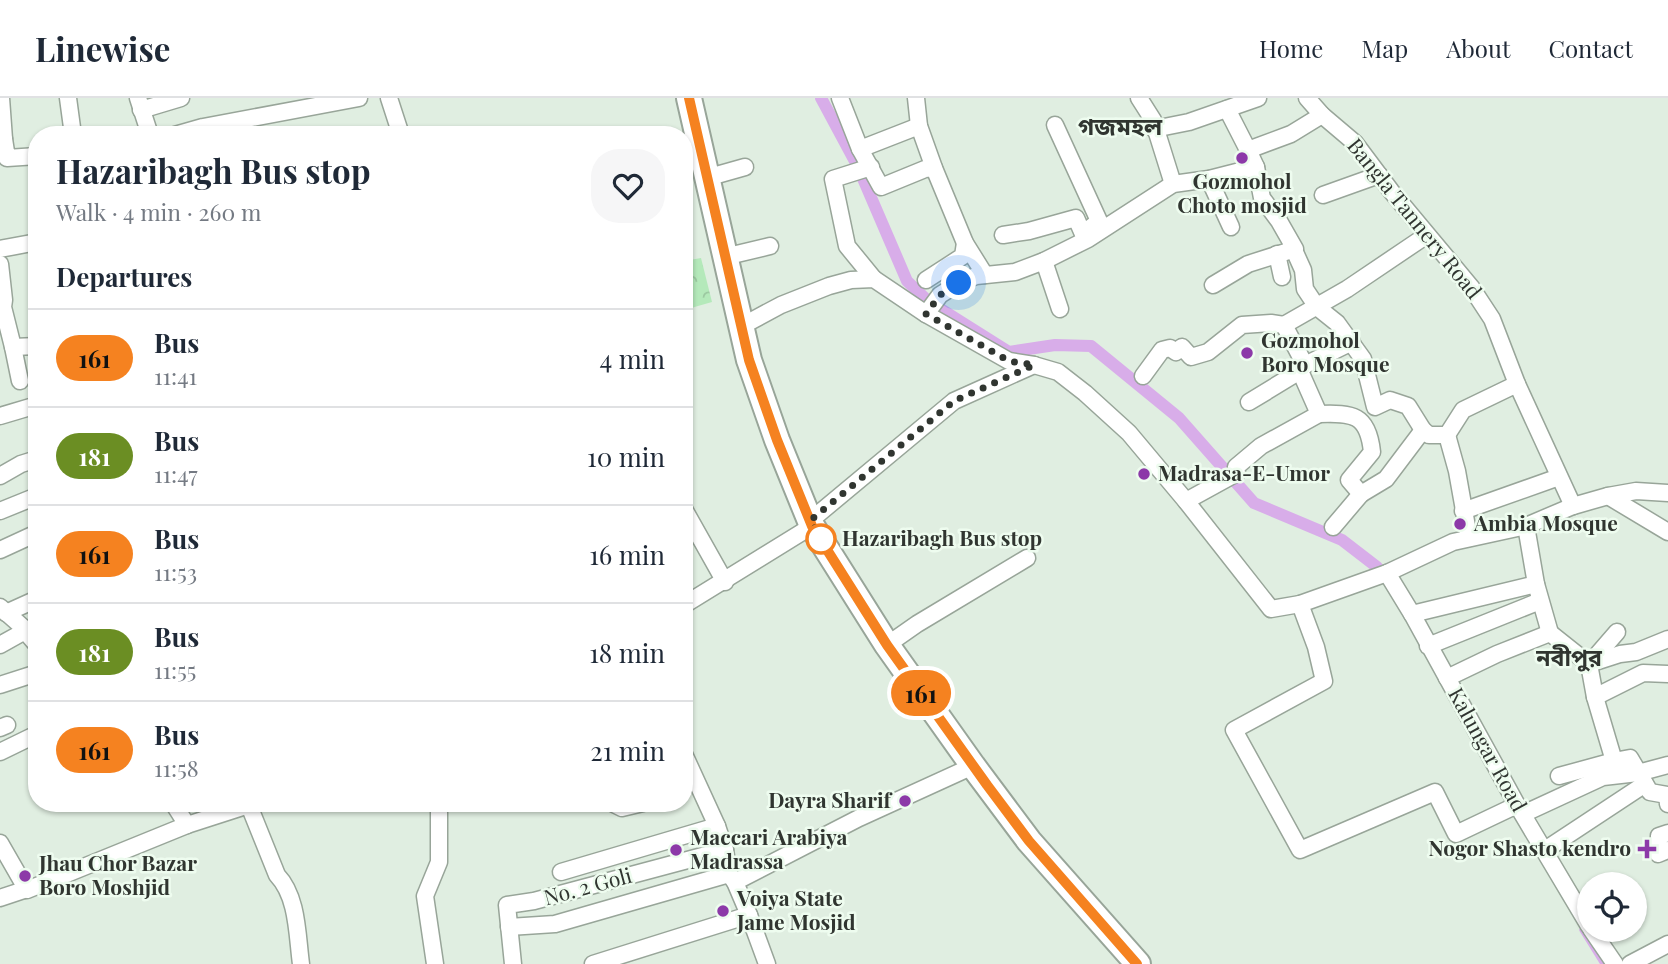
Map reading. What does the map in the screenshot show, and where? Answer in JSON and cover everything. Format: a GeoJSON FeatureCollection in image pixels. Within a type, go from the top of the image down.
{"type":"FeatureCollection","features":[{"type":"Feature","properties":{"kind":"highway"},"geometry":{"type":"LineString","coordinates":[[689,98],[740,327],[777,440],[812,523],[887,645],[973,766],[1029,841],[1138,964]]}},
{"type":"Feature","properties":{"kind":"street"},"geometry":{"type":"LineString","coordinates":[[1,98],[2,139],[7,158],[28,157]]}},
{"type":"Feature","properties":{"kind":"street"},"geometry":{"type":"LineString","coordinates":[[68,98],[72,126]]}},
{"type":"Feature","properties":{"kind":"street"},"geometry":{"type":"LineString","coordinates":[[147,126],[140,104],[181,98]]}},
{"type":"Feature","properties":{"kind":"street"},"geometry":{"type":"LineString","coordinates":[[252,126],[359,98]]}},
{"type":"Feature","properties":{"kind":"street"},"geometry":{"type":"LineString","coordinates":[[389,98],[398,126]]}},
{"type":"Feature","properties":{"kind":"street"},"geometry":{"type":"LineString","coordinates":[[840,98],[860,149],[881,187],[934,168]]}},
{"type":"Feature","properties":{"kind":"street"},"geometry":{"type":"LineString","coordinates":[[916,98],[919,126],[934,168],[965,243],[985,275]]}},
{"type":"Feature","properties":{"kind":"street"},"geometry":{"type":"LineString","coordinates":[[1139,98],[1153,120],[1173,184]]}},
{"type":"Feature","properties":{"kind":"street"},"geometry":{"type":"LineString","coordinates":[[1154,129],[1189,121],[1258,98]]}},
{"type":"Feature","properties":{"kind":"street","name":"Bangla Tannery Road"},"geometry":{"type":"LineString","coordinates":[[1307,98],[1322,115],[1355,143],[1471,286],[1492,319],[1517,384],[1573,506]]}},
{"type":"Feature","properties":{"kind":"street"},"geometry":{"type":"LineString","coordinates":[[1227,109],[1256,167],[1262,198],[1295,250],[1303,270],[1305,289],[1317,307],[1338,323],[1363,359],[1375,407]]}},
{"type":"Feature","properties":{"kind":"street"},"geometry":{"type":"LineString","coordinates":[[1248,150],[1292,134],[1322,115]]}},
{"type":"Feature","properties":{"kind":"street"},"geometry":{"type":"LineString","coordinates":[[1055,125],[1099,221],[1086,236]]}},
{"type":"Feature","properties":{"kind":"street"},"geometry":{"type":"LineString","coordinates":[[860,149],[919,126]]}},
{"type":"Feature","properties":{"kind":"street"},"geometry":{"type":"LineString","coordinates":[[706,178],[745,167]]}},
{"type":"Feature","properties":{"kind":"street"},"geometry":{"type":"LineString","coordinates":[[870,167],[832,179],[847,246],[874,279],[926,314],[1009,361],[1058,372],[1085,393],[1129,433],[1271,608],[1300,604],[1387,573],[1453,541],[1526,526],[1608,495],[1636,491],[1668,493]]}},
{"type":"Feature","properties":{"kind":"street"},"geometry":{"type":"LineString","coordinates":[[926,314],[940,295],[959,283],[985,275],[1014,272],[1044,261],[1173,184],[1209,179],[1256,167]]}},
{"type":"Feature","properties":{"kind":"street"},"geometry":{"type":"LineString","coordinates":[[1322,195],[1379,175]]}},
{"type":"Feature","properties":{"kind":"street"},"geometry":{"type":"LineString","coordinates":[[1209,179],[1231,227]]}},
{"type":"Feature","properties":{"kind":"street"},"geometry":{"type":"LineString","coordinates":[[1003,235],[1076,218],[1086,236]]}},
{"type":"Feature","properties":{"kind":"street"},"geometry":{"type":"LineString","coordinates":[[1143,376],[1162,349],[1170,348],[1176,352],[1182,347],[1191,358],[1208,352],[1242,325],[1284,325],[1347,289],[1427,235]]}},
{"type":"Feature","properties":{"kind":"street"},"geometry":{"type":"LineString","coordinates":[[926,279],[963,256],[965,243]]}},
{"type":"Feature","properties":{"kind":"street"},"geometry":{"type":"LineString","coordinates":[[0,249],[28,244]]}},
{"type":"Feature","properties":{"kind":"street"},"geometry":{"type":"LineString","coordinates":[[724,257],[770,246]]}},
{"type":"Feature","properties":{"kind":"street"},"geometry":{"type":"LineString","coordinates":[[1213,285],[1248,264],[1295,250]]}},
{"type":"Feature","properties":{"kind":"street"},"geometry":{"type":"LineString","coordinates":[[1277,254],[1282,277]]}},
{"type":"Feature","properties":{"kind":"street"},"geometry":{"type":"LineString","coordinates":[[1044,261],[1060,309]]}},
{"type":"Feature","properties":{"kind":"street"},"geometry":{"type":"LineString","coordinates":[[0,264],[3,307],[20,381]]}},
{"type":"Feature","properties":{"kind":"street"},"geometry":{"type":"LineString","coordinates":[[740,327],[781,305],[829,286],[851,280],[874,279]]}},
{"type":"Feature","properties":{"kind":"street"},"geometry":{"type":"LineString","coordinates":[[1284,325],[1319,414]]}},
{"type":"Feature","properties":{"kind":"street"},"geometry":{"type":"LineString","coordinates":[[1249,402],[1303,368],[1352,342]]}},
{"type":"Feature","properties":{"kind":"street"},"geometry":{"type":"LineString","coordinates":[[13,347],[28,346]]}},
{"type":"Feature","properties":{"kind":"street"},"geometry":{"type":"LineString","coordinates":[[693,600],[725,582],[812,523],[954,401],[1034,365]]}},
{"type":"Feature","properties":{"kind":"street"},"geometry":{"type":"LineString","coordinates":[[1469,538],[1457,471],[1447,435],[1463,410],[1517,384]]}},
{"type":"Feature","properties":{"kind":"street"},"geometry":{"type":"LineString","coordinates":[[1361,420],[1375,407],[1390,400],[1408,406],[1429,435],[1447,435]]}},
{"type":"Feature","properties":{"kind":"street"},"geometry":{"type":"LineString","coordinates":[[0,416],[28,408]]}},
{"type":"Feature","properties":{"kind":"street"},"geometry":{"type":"LineString","coordinates":[[1186,501],[1237,470],[1261,446],[1319,414],[1345,413],[1361,420],[1370,432],[1372,452],[1349,480],[1361,494]]}},
{"type":"Feature","properties":{"kind":"street"},"geometry":{"type":"LineString","coordinates":[[1334,527],[1361,494],[1386,479],[1423,430]]}},
{"type":"Feature","properties":{"kind":"street"},"geometry":{"type":"LineString","coordinates":[[0,476],[28,462]]}},
{"type":"Feature","properties":{"kind":"street"},"geometry":{"type":"LineString","coordinates":[[1463,511],[1559,477]]}},
{"type":"Feature","properties":{"kind":"street"},"geometry":{"type":"LineString","coordinates":[[1608,495],[1668,532]]}},
{"type":"Feature","properties":{"kind":"street"},"geometry":{"type":"LineString","coordinates":[[0,511],[28,500]]}},
{"type":"Feature","properties":{"kind":"street"},"geometry":{"type":"LineString","coordinates":[[693,525],[725,582]]}},
{"type":"Feature","properties":{"kind":"street"},"geometry":{"type":"LineString","coordinates":[[1526,526],[1536,584],[1550,633],[1589,664],[1595,696],[1614,761]]}},
{"type":"Feature","properties":{"kind":"street"},"geometry":{"type":"LineString","coordinates":[[0,551],[28,537]]}},
{"type":"Feature","properties":{"kind":"street"},"geometry":{"type":"LineString","coordinates":[[887,645],[1027,558]]}},
{"type":"Feature","properties":{"kind":"street","name":"Kalungar Road"},"geometry":{"type":"LineString","coordinates":[[1387,573],[1520,810],[1577,905]]}},
{"type":"Feature","properties":{"kind":"street"},"geometry":{"type":"LineString","coordinates":[[1412,614],[1536,584]]}},
{"type":"Feature","properties":{"kind":"street"},"geometry":{"type":"LineString","coordinates":[[1428,646],[1540,601]]}},
{"type":"Feature","properties":{"kind":"street"},"geometry":{"type":"LineString","coordinates":[[3,610],[28,602]]}},
{"type":"Feature","properties":{"kind":"street"},"geometry":{"type":"LineString","coordinates":[[1300,604],[1316,647],[1324,681],[1234,730],[1300,850],[1435,792],[1456,834],[1603,777],[1644,783],[1668,781]]}},
{"type":"Feature","properties":{"kind":"street"},"geometry":{"type":"LineString","coordinates":[[3,610],[28,628]]}},
{"type":"Feature","properties":{"kind":"street"},"geometry":{"type":"LineString","coordinates":[[0,645],[28,630]]}},
{"type":"Feature","properties":{"kind":"street"},"geometry":{"type":"LineString","coordinates":[[1589,664],[1617,632]]}},
{"type":"Feature","properties":{"kind":"street"},"geometry":{"type":"LineString","coordinates":[[1447,678],[1550,633]]}},
{"type":"Feature","properties":{"kind":"street"},"geometry":{"type":"LineString","coordinates":[[1589,664],[1636,652],[1668,639]]}},
{"type":"Feature","properties":{"kind":"street"},"geometry":{"type":"LineString","coordinates":[[1595,696],[1643,673],[1668,674]]}},
{"type":"Feature","properties":{"kind":"street"},"geometry":{"type":"LineString","coordinates":[[0,685],[28,676]]}},
{"type":"Feature","properties":{"kind":"street"},"geometry":{"type":"LineString","coordinates":[[0,752],[28,738]]}},
{"type":"Feature","properties":{"kind":"street"},"geometry":{"type":"LineString","coordinates":[[1559,776],[1630,758],[1644,783],[1667,795],[1668,804]]}},
{"type":"Feature","properties":{"kind":"street"},"geometry":{"type":"LineString","coordinates":[[1545,850],[1668,765]]}},
{"type":"Feature","properties":{"kind":"street"},"geometry":{"type":"LineString","coordinates":[[513,964],[509,927],[555,924],[732,878],[973,766]]}},
{"type":"Feature","properties":{"kind":"street"},"geometry":{"type":"LineString","coordinates":[[693,789],[717,826],[732,878],[750,915],[767,964]]}},
{"type":"Feature","properties":{"kind":"street"},"geometry":{"type":"LineString","coordinates":[[179,812],[187,825]]}},
{"type":"Feature","properties":{"kind":"street"},"geometry":{"type":"LineString","coordinates":[[0,898],[27,890],[187,825],[226,812]]}},
{"type":"Feature","properties":{"kind":"street"},"geometry":{"type":"LineString","coordinates":[[253,812],[277,875],[286,884],[292,903],[300,964]]}},
{"type":"Feature","properties":{"kind":"street"},"geometry":{"type":"LineString","coordinates":[[435,964],[425,896],[439,862],[439,812]]}},
{"type":"Feature","properties":{"kind":"street"},"geometry":{"type":"LineString","coordinates":[[561,872],[717,826]]}},
{"type":"Feature","properties":{"kind":"street"},"geometry":{"type":"LineString","coordinates":[[1668,833],[1659,836],[1658,854],[1668,850]]}},
{"type":"Feature","properties":{"kind":"street"},"geometry":{"type":"LineString","coordinates":[[0,843],[27,890]]}},
{"type":"Feature","properties":{"kind":"street","name":"No. 2 Goli"},"geometry":{"type":"LineString","coordinates":[[509,927],[507,905],[534,901],[725,850]]}},
{"type":"Feature","properties":{"kind":"street"},"geometry":{"type":"LineString","coordinates":[[593,964],[750,915]]}},
{"type":"Feature","properties":{"kind":"street","name":"Kalungar Road"},"geometry":{"type":"LineString","coordinates":[[1600,942],[1615,964]]}},
{"type":"Feature","properties":{"kind":"street"},"geometry":{"type":"LineString","coordinates":[[1630,964],[1668,944]]}},
{"type":"Feature","properties":{"kind":"green space"},"geometry":{"type":"Polygon","coordinates":[[[701,258],[712,302],[693,307],[693,259],[701,258]]]}},
{"type":"Feature","properties":{"kind":"waterway"},"geometry":{"type":"LineString","coordinates":[[821,98],[858,167],[907,281],[928,301],[1009,352],[1055,345],[1091,346],[1179,418],[1254,503],[1342,540],[1377,567]]}},
{"type":"Feature","properties":{"kind":"waterway"},"geometry":{"type":"LineString","coordinates":[[1588,942],[1602,964]]}},
{"type":"Feature","properties":{"kind":"bus line","name":"161"},"geometry":{"type":"LineString","coordinates":[[689,98],[749,360],[777,440],[812,526],[887,645],[987,785],[1029,841],[1137,964]]}},
{"type":"Feature","properties":{"kind":"place","name":"Gozmohol Choto mosjid"},"geometry":{"type":"Point","coordinates":[1242,158]}},
{"type":"Feature","properties":{"kind":"place","name":"Gozmohol Boro Mosque"},"geometry":{"type":"Point","coordinates":[1247,353]}},
{"type":"Feature","properties":{"kind":"place","name":"Madrasa-E-Umor"},"geometry":{"type":"Point","coordinates":[1144,474]}},
{"type":"Feature","properties":{"kind":"place","name":"Ambia Mosque"},"geometry":{"type":"Point","coordinates":[1460,524]}},
{"type":"Feature","properties":{"kind":"place","name":"Hazaribagh Bus stop"},"geometry":{"type":"Point","coordinates":[821,539]}},
{"type":"Feature","properties":{"kind":"place","name":"Dayra Sharif"},"geometry":{"type":"Point","coordinates":[905,801]}},
{"type":"Feature","properties":{"kind":"place","name":"Nogor Shasto kendro"},"geometry":{"type":"Point","coordinates":[1647,849]}},
{"type":"Feature","properties":{"kind":"place","name":"Maccari Arabiya Madrassa"},"geometry":{"type":"Point","coordinates":[676,850]}},
{"type":"Feature","properties":{"kind":"place","name":"Jhau Chor Bazar Boro Moshjid"},"geometry":{"type":"Point","coordinates":[25,876]}},
{"type":"Feature","properties":{"kind":"place","name":"Voiya State Jame Mosjid"},"geometry":{"type":"Point","coordinates":[723,911]}},
{"type":"Feature","properties":{"kind":"district","name":"গজমহল"},"geometry":{"type":"Point","coordinates":[1120,127]}},
{"type":"Feature","properties":{"kind":"district","name":"নবীপুর"},"geometry":{"type":"Point","coordinates":[1569,658]}},
{"type":"Feature","properties":{"kind":"route"},"geometry":{"type":"LineString","coordinates":[[821,539],[811,520],[954,401],[1034,365],[1009,361],[926,314],[940,295],[959,283]]}}]}
